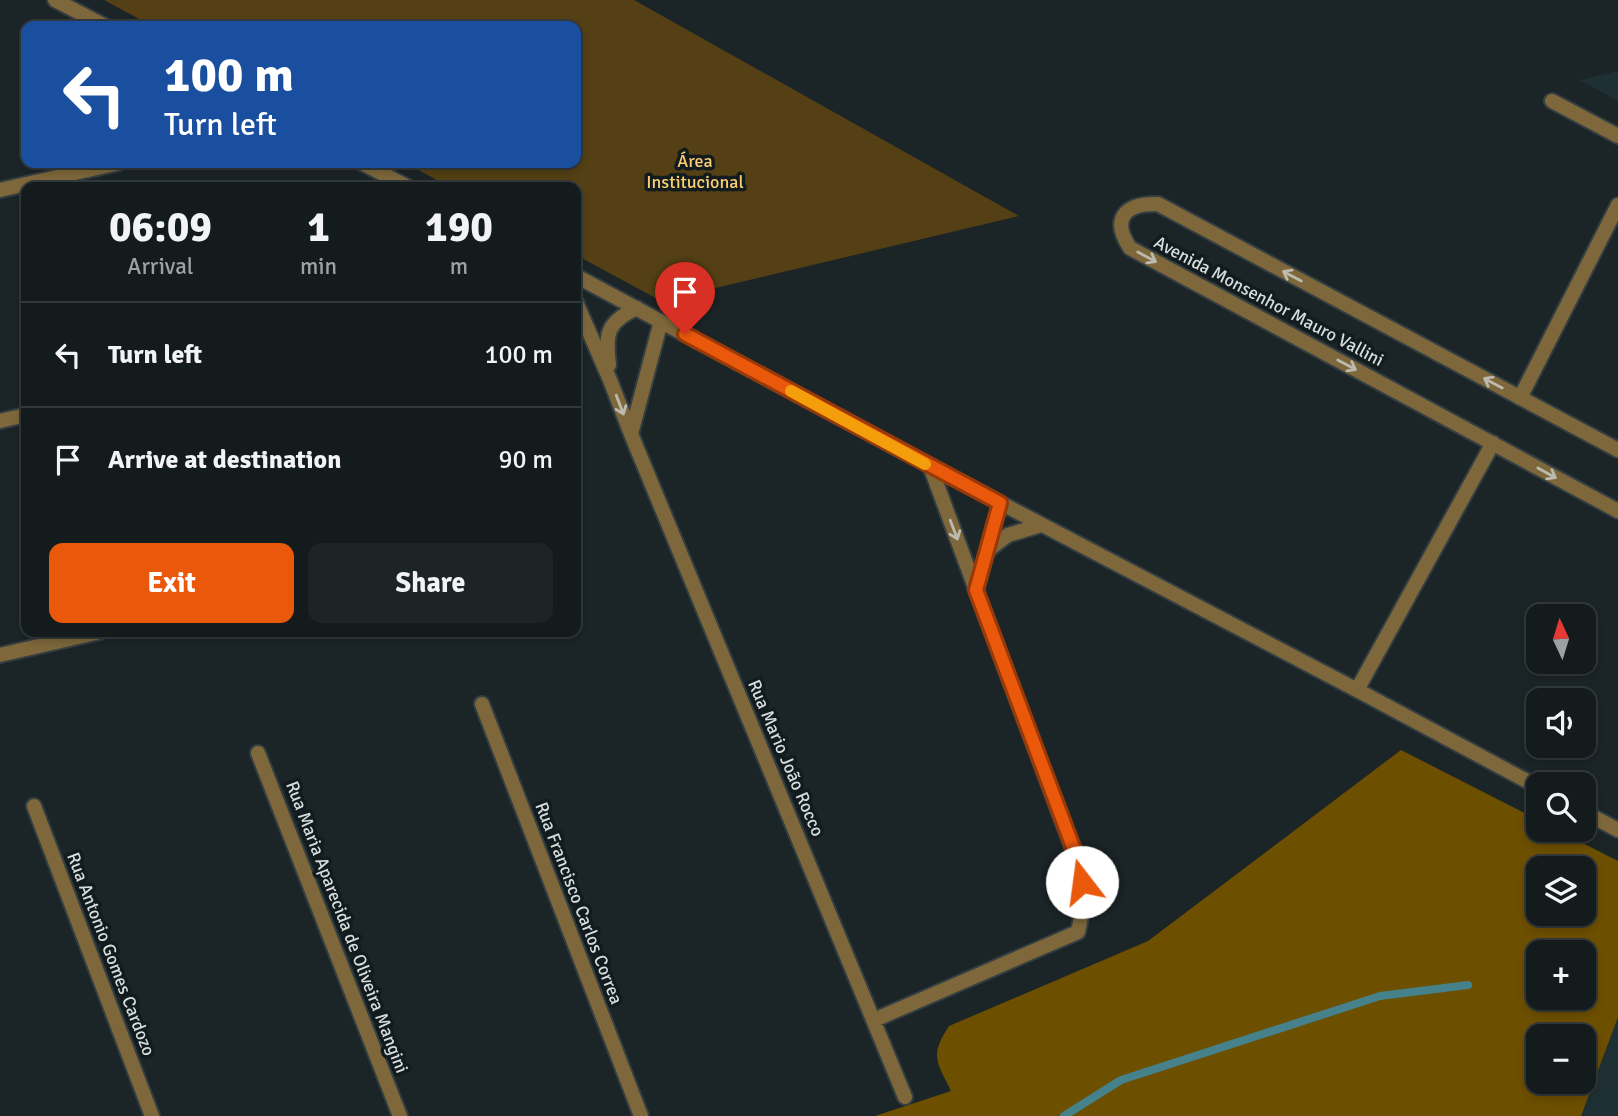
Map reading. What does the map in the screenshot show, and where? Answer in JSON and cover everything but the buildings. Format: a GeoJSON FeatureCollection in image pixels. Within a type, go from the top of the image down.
{"type":"FeatureCollection","features":[{"type":"Feature","properties":{"kind":"street"},"geometry":{"type":"LineString","coordinates":[[55,0],[95,21]]}},
{"type":"Feature","properties":{"kind":"street"},"geometry":{"type":"LineString","coordinates":[[1552,101],[1618,136]]}},
{"type":"Feature","properties":{"kind":"street"},"geometry":{"type":"LineString","coordinates":[[35,182],[96,168]]}},
{"type":"Feature","properties":{"kind":"street"},"geometry":{"type":"LineString","coordinates":[[372,168],[398,182]]}},
{"type":"Feature","properties":{"kind":"street"},"geometry":{"type":"LineString","coordinates":[[0,190],[21,185]]}},
{"type":"Feature","properties":{"kind":"street","name":"Avenida Monsenhor Mauro Vallini"},"geometry":{"type":"LineString","coordinates":[[1618,450],[1158,204],[1141,204],[1127,210],[1121,225],[1122,236],[1130,248],[1618,511]]}},
{"type":"Feature","properties":{"kind":"street"},"geometry":{"type":"LineString","coordinates":[[1520,397],[1618,205]]}},
{"type":"Feature","properties":{"kind":"street"},"geometry":{"type":"LineString","coordinates":[[581,279],[1526,781]]}},
{"type":"Feature","properties":{"kind":"street","name":"Rua Mario João Rocco"},"geometry":{"type":"LineString","coordinates":[[610,380],[607,348],[609,328],[621,316],[637,308]]}},
{"type":"Feature","properties":{"kind":"street","name":"Rua Mario João Rocco"},"geometry":{"type":"LineString","coordinates":[[581,313],[905,1097]]}},
{"type":"Feature","properties":{"kind":"street"},"geometry":{"type":"LineString","coordinates":[[631,434],[661,321]]}},
{"type":"Feature","properties":{"kind":"street"},"geometry":{"type":"LineString","coordinates":[[0,421],[21,416]]}},
{"type":"Feature","properties":{"kind":"street"},"geometry":{"type":"LineString","coordinates":[[1357,690],[1493,443]]}},
{"type":"Feature","properties":{"kind":"street"},"geometry":{"type":"LineString","coordinates":[[874,1020],[1078,932],[1084,906],[1076,855],[930,466]]}},
{"type":"Feature","properties":{"kind":"street"},"geometry":{"type":"LineString","coordinates":[[976,590],[1000,503]]}},
{"type":"Feature","properties":{"kind":"street"},"geometry":{"type":"LineString","coordinates":[[987,551],[1008,535],[1041,525]]}},
{"type":"Feature","properties":{"kind":"street"},"geometry":{"type":"LineString","coordinates":[[0,655],[78,637]]}},
{"type":"Feature","properties":{"kind":"street","name":"Rua Francisco Carlos Correa"},"geometry":{"type":"LineString","coordinates":[[482,704],[641,1116]]}},
{"type":"Feature","properties":{"kind":"street","name":"Rua Maria Aparecida de Oliveira Mangini"},"geometry":{"type":"LineString","coordinates":[[258,753],[400,1116]]}},
{"type":"Feature","properties":{"kind":"street","name":"Rua Antonio Gomes Cardozo"},"geometry":{"type":"LineString","coordinates":[[34,806],[152,1116]]}},
{"type":"Feature","properties":{"kind":"street"},"geometry":{"type":"LineString","coordinates":[[1596,818],[1618,830]]}},
{"type":"Feature","properties":{"kind":"shaded area"},"geometry":{"type":"Polygon","coordinates":[[[1618,71],[1618,101],[1579,80],[1618,71]]]}},
{"type":"Feature","properties":{"kind":"shaded area"},"geometry":{"type":"Polygon","coordinates":[[[1401,750],[1526,814],[1526,842],[1581,842],[1618,861],[1618,1017],[1596,1076],[1596,1024],[1526,1024],[1526,1094],[1589,1094],[1581,1116],[875,1116],[951,1091],[937,1059],[939,1045],[949,1026],[1148,941],[1401,750]]]}},
{"type":"Feature","properties":{"kind":"shaded area"},"geometry":{"type":"Polygon","coordinates":[[[1618,1015],[1618,1116],[1580,1116],[1588,1094],[1596,1094],[1596,1073],[1618,1015]]]}},
{"type":"Feature","properties":{"kind":"green space","name":"Área Institucional"},"geometry":{"type":"Polygon","coordinates":[[[104,0],[634,0],[1019,216],[661,301],[581,258],[581,182],[441,182],[414,168],[581,168],[581,21],[143,21],[104,0]]]}},
{"type":"Feature","properties":{"kind":"waterway"},"geometry":{"type":"LineString","coordinates":[[1064,1116],[1121,1080],[1380,996],[1468,985]]}},
{"type":"Feature","properties":{"kind":"slow traffic"},"geometry":{"type":"LineString","coordinates":[[791,391],[925,464]]}},
{"type":"Feature","properties":{"kind":"route"},"geometry":{"type":"LineString","coordinates":[[685,334],[1000,503],[976,590],[1076,855],[1082,882]]}}]}
